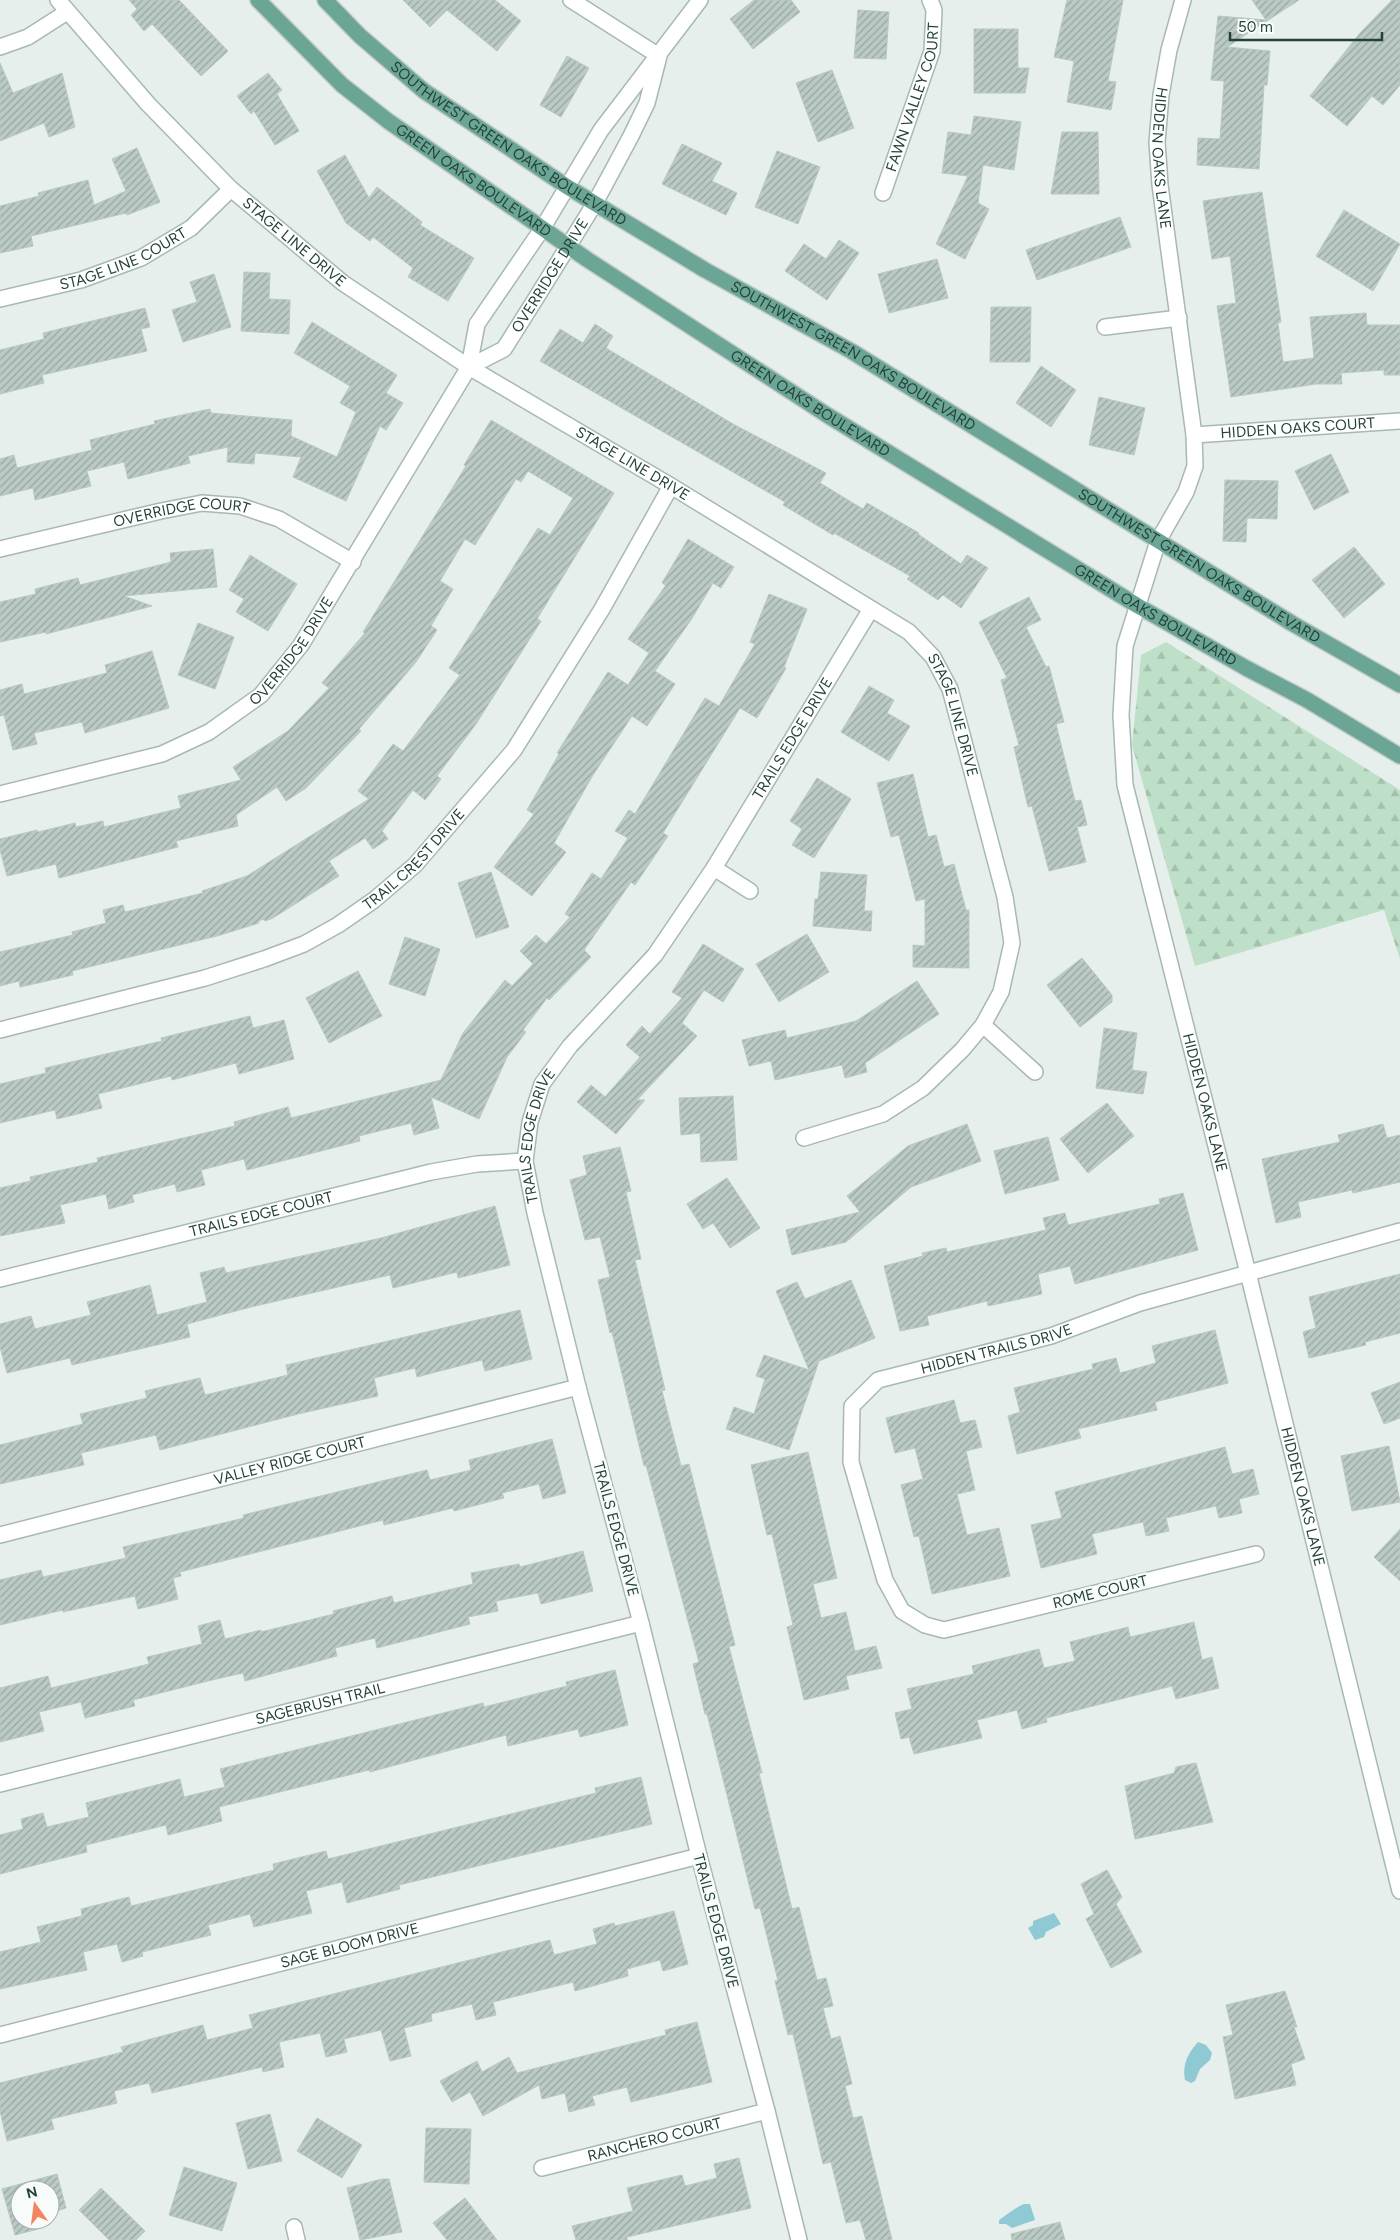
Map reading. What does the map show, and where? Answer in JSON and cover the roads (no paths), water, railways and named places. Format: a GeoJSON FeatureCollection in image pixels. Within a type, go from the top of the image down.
{"type":"FeatureCollection","features":[{"type":"Feature","properties":{"kind":"main road","name":"GREEN OAKS BOULEVARD"},"geometry":{"type":"LineString","coordinates":[[258,0],[342,85],[388,121],[542,229],[827,415],[1138,606],[1246,668],[1307,700],[1400,756]]}},
{"type":"Feature","properties":{"kind":"main road","name":"SOUTHWEST GREEN OAKS BOULEVARD"},"geometry":{"type":"LineString","coordinates":[[326,0],[360,36],[424,91],[566,186],[705,270],[851,351],[1293,624],[1400,685]]}},
{"type":"Feature","properties":{"kind":"street"},"geometry":{"type":"LineString","coordinates":[[571,0],[659,56]]}},
{"type":"Feature","properties":{"kind":"street","name":"OVERRIDGE DRIVE"},"geometry":{"type":"LineString","coordinates":[[0,794],[162,754],[209,732],[261,694],[301,645],[470,367],[477,324],[542,229],[566,186],[629,91],[659,56],[700,0]]}},
{"type":"Feature","properties":{"kind":"street","name":"FAWN VALLEY COURT"},"geometry":{"type":"LineString","coordinates":[[882,193],[932,51],[934,10],[930,0]]}},
{"type":"Feature","properties":{"kind":"street","name":"HIDDEN OAKS LANE"},"geometry":{"type":"LineString","coordinates":[[1183,0],[1169,50],[1161,95],[1157,142],[1160,185],[1194,435],[1195,466],[1186,492],[1158,541],[1125,646],[1121,715],[1125,785],[1248,1273],[1400,1891]]}},
{"type":"Feature","properties":{"kind":"street"},"geometry":{"type":"LineString","coordinates":[[0,47],[28,37],[63,6]]}},
{"type":"Feature","properties":{"kind":"street","name":"STAGE LINE DRIVE"},"geometry":{"type":"LineString","coordinates":[[63,6],[148,104],[231,189],[343,283],[470,367],[671,486],[909,632],[932,657],[950,689],[1005,898],[1012,943],[1001,992],[983,1025],[962,1050],[923,1088],[883,1114],[804,1138]]}},
{"type":"Feature","properties":{"kind":"street","name":"OVERRIDGE DRIVE"},"geometry":{"type":"LineString","coordinates":[[470,367],[504,349],[594,203],[648,103],[659,56]]}},
{"type":"Feature","properties":{"kind":"street","name":"STAGE LINE COURT"},"geometry":{"type":"LineString","coordinates":[[0,299],[81,280],[141,258],[191,228],[231,189]]}},
{"type":"Feature","properties":{"kind":"street"},"geometry":{"type":"LineString","coordinates":[[1105,327],[1179,318]]}},
{"type":"Feature","properties":{"kind":"street","name":"HIDDEN OAKS COURT"},"geometry":{"type":"LineString","coordinates":[[1194,435],[1400,421]]}},
{"type":"Feature","properties":{"kind":"street","name":"TRAIL CREST DRIVE"},"geometry":{"type":"LineString","coordinates":[[0,1030],[205,978],[264,960],[304,944],[338,925],[374,900],[415,865],[514,750],[602,609],[671,486]]}},
{"type":"Feature","properties":{"kind":"street","name":"OVERRIDGE COURT"},"geometry":{"type":"LineString","coordinates":[[0,549],[202,503],[240,506],[279,519],[353,562]]}},
{"type":"Feature","properties":{"kind":"street","name":"TRAILS EDGE DRIVE"},"geometry":{"type":"LineString","coordinates":[[799,2240],[767,2111],[699,1856],[641,1623],[578,1387],[535,1213],[525,1161],[530,1122],[542,1084],[570,1046],[654,955],[714,868],[871,609]]}},
{"type":"Feature","properties":{"kind":"street"},"geometry":{"type":"LineString","coordinates":[[714,868],[750,891]]}},
{"type":"Feature","properties":{"kind":"street"},"geometry":{"type":"LineString","coordinates":[[983,1025],[1035,1072]]}},
{"type":"Feature","properties":{"kind":"street","name":"TRAILS EDGE COURT"},"geometry":{"type":"LineString","coordinates":[[0,1280],[430,1172],[478,1164],[525,1161]]}},
{"type":"Feature","properties":{"kind":"street","name":"HIDDEN TRAILS DRIVE"},"geometry":{"type":"LineString","coordinates":[[944,1630],[925,1624],[902,1611],[885,1580],[851,1462],[852,1406],[878,1380],[1051,1336],[1140,1303],[1400,1231]]}},
{"type":"Feature","properties":{"kind":"street","name":"VALLEY RIDGE COURT"},"geometry":{"type":"LineString","coordinates":[[0,1535],[578,1387]]}},
{"type":"Feature","properties":{"kind":"street","name":"ROME COURT"},"geometry":{"type":"LineString","coordinates":[[944,1630],[1256,1554]]}},
{"type":"Feature","properties":{"kind":"street","name":"SAGEBRUSH TRAIL"},"geometry":{"type":"LineString","coordinates":[[0,1784],[641,1623]]}},
{"type":"Feature","properties":{"kind":"street","name":"SAGE BLOOM DRIVE"},"geometry":{"type":"LineString","coordinates":[[0,2035],[699,1856]]}},
{"type":"Feature","properties":{"kind":"street","name":"RANCHERO COURT"},"geometry":{"type":"LineString","coordinates":[[542,2168],[767,2111]]}},
{"type":"Feature","properties":{"kind":"water"},"geometry":{"type":"Polygon","coordinates":[[[1054,1913],[1061,1924],[1046,1932],[1044,1937],[1035,1940],[1028,1928],[1033,1925],[1033,1921],[1054,1913]]]}},
{"type":"Feature","properties":{"kind":"water"},"geometry":{"type":"Polygon","coordinates":[[[1198,2042],[1206,2045],[1212,2053],[1210,2060],[1200,2069],[1195,2081],[1191,2083],[1185,2080],[1185,2064],[1191,2050],[1198,2042]]]}},
{"type":"Feature","properties":{"kind":"water"},"geometry":{"type":"Polygon","coordinates":[[[1024,2204],[1030,2204],[1035,2220],[1012,2228],[1006,2224],[999,2224],[999,2220],[1024,2204]]]}}]}
